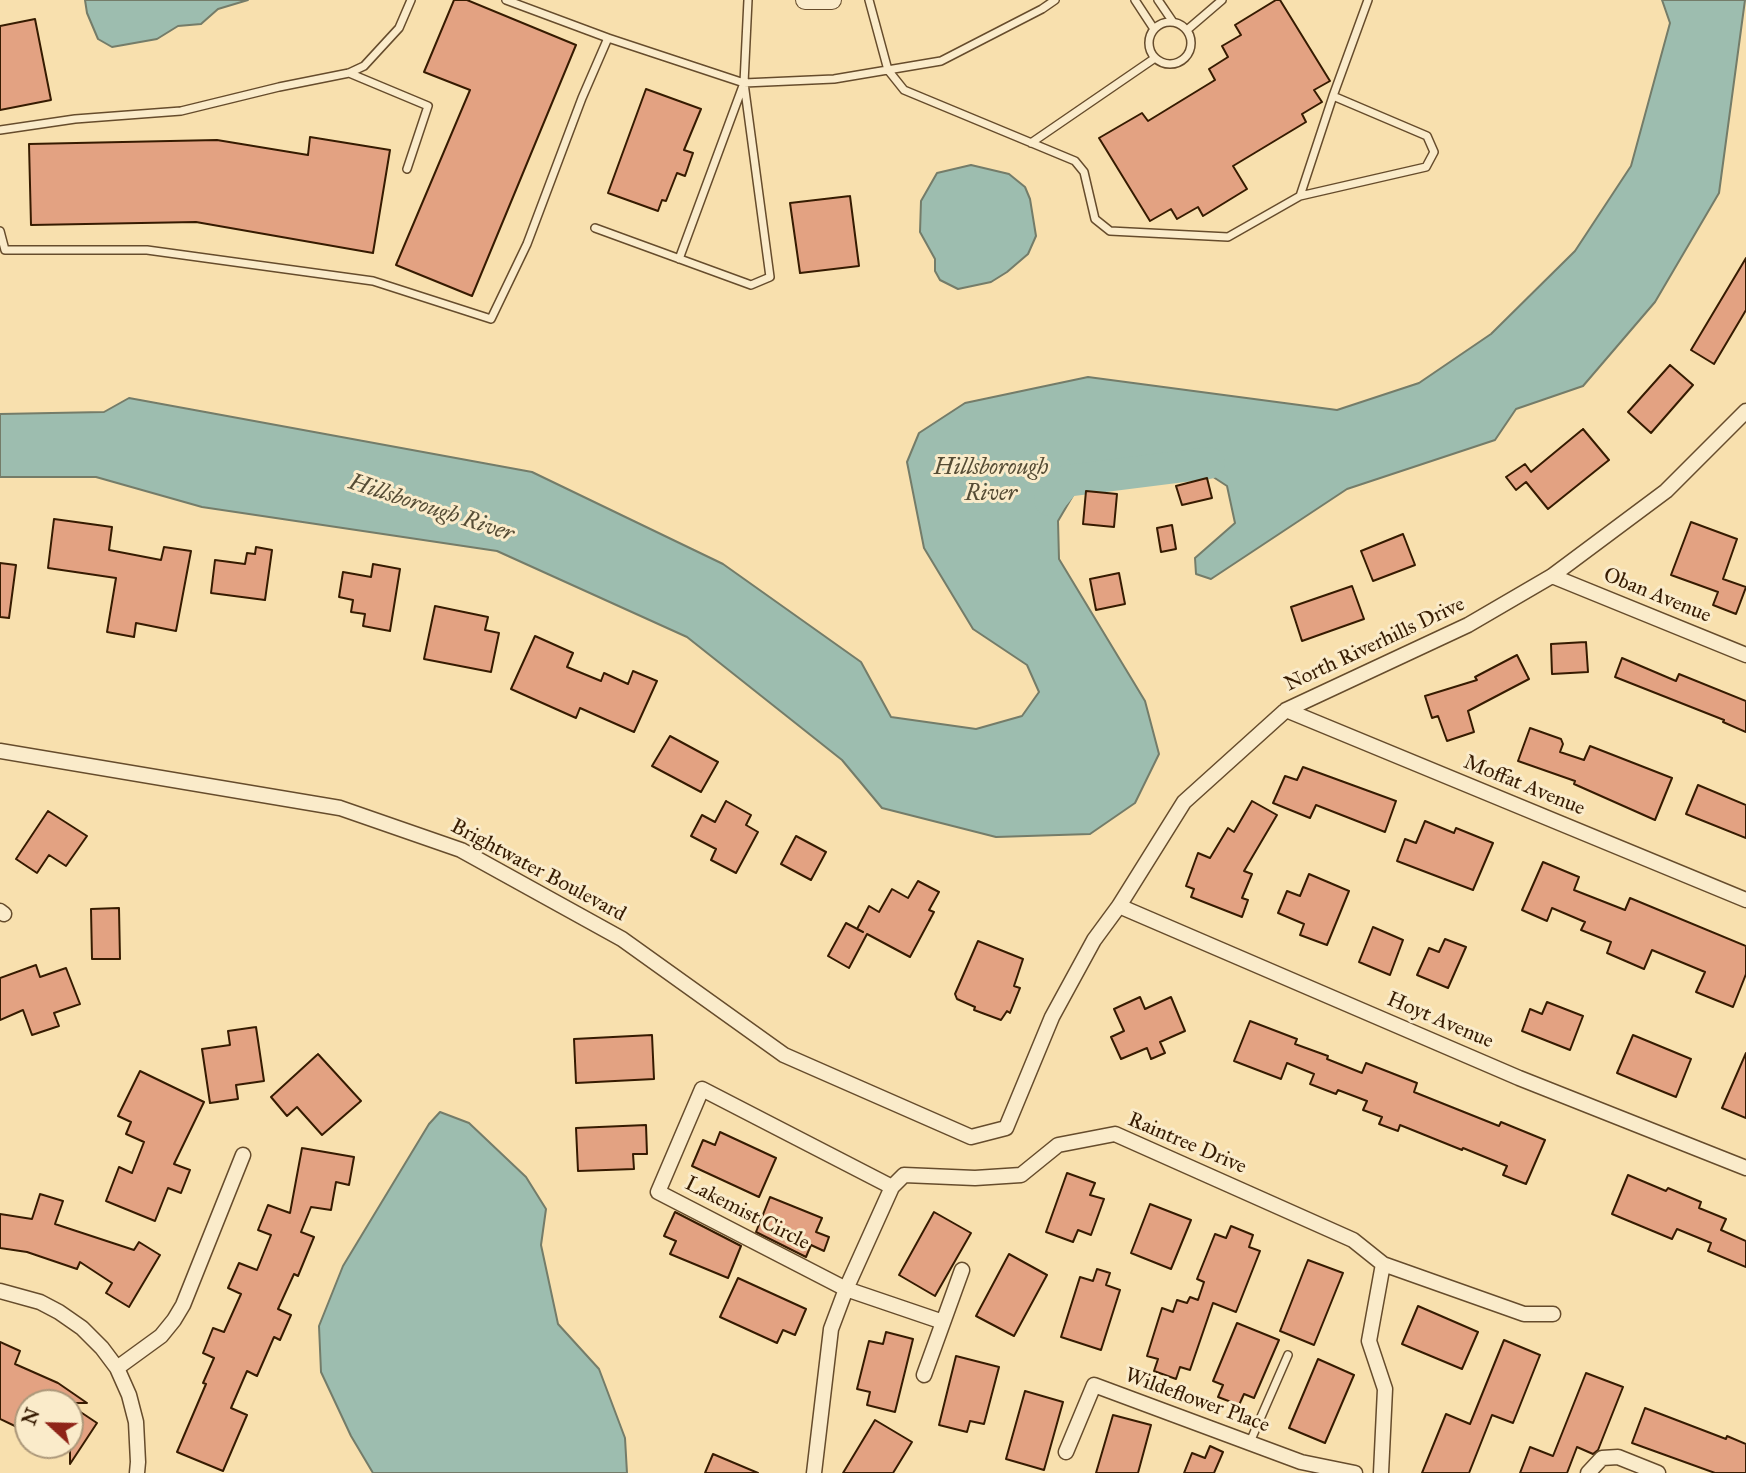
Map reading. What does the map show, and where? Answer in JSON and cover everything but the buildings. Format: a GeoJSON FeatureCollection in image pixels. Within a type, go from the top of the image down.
{"type":"FeatureCollection","features":[{"type":"Feature","properties":{"kind":"street"},"geometry":{"type":"LineString","coordinates":[[805,0],[832,0]]}},
{"type":"Feature","properties":{"kind":"street","name":"North Riverhills Drive"},"geometry":{"type":"LineString","coordinates":[[971,1137],[1006,1128],[1052,1017],[1094,940],[1119,906],[1184,802],[1286,710],[1468,625],[1552,576],[1666,491],[1746,411]]}},
{"type":"Feature","properties":{"kind":"street","name":"Oban Avenue"},"geometry":{"type":"LineString","coordinates":[[1552,576],[1746,655]]}},
{"type":"Feature","properties":{"kind":"street","name":"Moffat Avenue"},"geometry":{"type":"LineString","coordinates":[[1286,710],[1746,900]]}},
{"type":"Feature","properties":{"kind":"street","name":"Brightwater Boulevard"},"geometry":{"type":"LineString","coordinates":[[0,751],[340,807],[461,850],[622,939],[784,1055],[971,1137]]}},
{"type":"Feature","properties":{"kind":"street","name":"Hoyt Avenue"},"geometry":{"type":"LineString","coordinates":[[1119,906],[1519,1078],[1746,1168]]}},
{"type":"Feature","properties":{"kind":"street","name":"Lakemist Circle"},"geometry":{"type":"LineString","coordinates":[[846,1289],[658,1192],[702,1089],[892,1187]]}},
{"type":"Feature","properties":{"kind":"street","name":"Raintree Drive"},"geometry":{"type":"LineString","coordinates":[[892,1187],[904,1175],[975,1178],[1021,1175],[1058,1145],[1115,1134],[1353,1240],[1383,1264],[1524,1314],[1553,1314]]}},
{"type":"Feature","properties":{"kind":"street"},"geometry":{"type":"LineString","coordinates":[[117,1368],[161,1336],[183,1305],[243,1155]]}},
{"type":"Feature","properties":{"kind":"street"},"geometry":{"type":"LineString","coordinates":[[814,1473],[831,1329],[892,1187]]}},
{"type":"Feature","properties":{"kind":"street"},"geometry":{"type":"LineString","coordinates":[[1381,1473],[1385,1389],[1369,1341],[1383,1264]]}},
{"type":"Feature","properties":{"kind":"street"},"geometry":{"type":"LineString","coordinates":[[924,1375],[962,1270]]}},
{"type":"Feature","properties":{"kind":"street"},"geometry":{"type":"LineString","coordinates":[[846,1289],[943,1322]]}},
{"type":"Feature","properties":{"kind":"street"},"geometry":{"type":"LineString","coordinates":[[0,1291],[40,1302],[59,1312],[82,1328],[117,1368],[129,1395],[135,1422],[138,1452],[136,1473]]}},
{"type":"Feature","properties":{"kind":"street","name":"Wildeflower Place"},"geometry":{"type":"LineString","coordinates":[[1066,1452],[1094,1385],[1314,1469],[1355,1473]]}},
{"type":"Feature","properties":{"kind":"street"},"geometry":{"type":"LineString","coordinates":[[1588,1473],[1602,1458],[1618,1457],[1658,1473]]}},
{"type":"Feature","properties":{"kind":"lane"},"geometry":{"type":"LineString","coordinates":[[0,130],[75,119],[181,111],[349,73],[364,65],[399,28],[411,0]]}},
{"type":"Feature","properties":{"kind":"lane"},"geometry":{"type":"LineString","coordinates":[[506,0],[608,38],[744,83],[834,79],[940,61],[1055,0]]}},
{"type":"Feature","properties":{"kind":"lane"},"geometry":{"type":"LineString","coordinates":[[595,228],[751,285],[770,277],[744,83],[748,0]]}},
{"type":"Feature","properties":{"kind":"lane"},"geometry":{"type":"LineString","coordinates":[[869,0],[888,70],[904,90],[1075,161],[1084,172],[1095,219],[1110,231],[1228,237],[1300,196],[1426,167],[1434,152],[1427,136],[1333,96]]}},
{"type":"Feature","properties":{"kind":"lane"},"geometry":{"type":"LineString","coordinates":[[1158,0],[1172,22],[1188,30],[1192,43],[1191,50],[1182,61],[1167,64],[1155,58],[1149,46],[1149,39],[1154,29],[1162,23],[1172,22]]}},
{"type":"Feature","properties":{"kind":"lane"},"geometry":{"type":"LineString","coordinates":[[1188,30],[1222,0]]}},
{"type":"Feature","properties":{"kind":"lane"},"geometry":{"type":"LineString","coordinates":[[1300,196],[1368,0]]}},
{"type":"Feature","properties":{"kind":"lane"},"geometry":{"type":"LineString","coordinates":[[1138,1],[1154,29]]}},
{"type":"Feature","properties":{"kind":"lane"},"geometry":{"type":"LineString","coordinates":[[0,231],[5,250],[147,250],[373,281],[491,319],[527,244],[582,98],[608,38]]}},
{"type":"Feature","properties":{"kind":"lane"},"geometry":{"type":"LineString","coordinates":[[1031,143],[1155,58]]}},
{"type":"Feature","properties":{"kind":"lane"},"geometry":{"type":"LineString","coordinates":[[349,73],[428,106],[407,169]]}},
{"type":"Feature","properties":{"kind":"lane"},"geometry":{"type":"LineString","coordinates":[[679,259],[744,83]]}},
{"type":"Feature","properties":{"kind":"lane"},"geometry":{"type":"LineString","coordinates":[[1250,1443],[1288,1355]]}},
{"type":"Feature","properties":{"kind":"water"},"geometry":{"type":"Polygon","coordinates":[[[85,0],[248,0],[218,9],[201,24],[178,26],[157,39],[112,47],[98,39],[87,13],[85,0]]]}},
{"type":"Feature","properties":{"kind":"water","name":"Hillsborough River"},"geometry":{"type":"Polygon","coordinates":[[[1662,0],[1745,0],[1719,193],[1655,302],[1583,386],[1516,409],[1495,440],[1347,489],[1211,579],[1196,574],[1195,558],[1235,523],[1227,486],[1201,469],[1091,465],[1058,521],[1059,559],[1145,701],[1159,754],[1135,803],[1090,834],[996,837],[882,808],[842,760],[687,637],[497,551],[202,507],[96,477],[0,477],[0,414],[104,412],[129,398],[532,472],[723,564],[861,662],[891,717],[976,729],[1022,716],[1039,692],[1027,665],[973,629],[924,548],[907,462],[919,433],[965,403],[1088,377],[1337,410],[1419,383],[1491,334],[1575,251],[1631,166],[1670,23],[1662,0]]]}},
{"type":"Feature","properties":{"kind":"water"},"geometry":{"type":"Polygon","coordinates":[[[971,165],[1009,174],[1025,187],[1030,199],[1036,236],[1028,254],[1007,272],[991,282],[958,289],[940,280],[935,271],[935,259],[920,232],[921,201],[937,173],[971,165]]]}},
{"type":"Feature","properties":{"kind":"water"},"geometry":{"type":"Polygon","coordinates":[[[440,1112],[469,1123],[526,1177],[546,1209],[541,1245],[558,1324],[599,1369],[625,1438],[627,1473],[373,1473],[351,1436],[321,1372],[319,1326],[343,1266],[429,1124],[440,1112]]]}},
{"type":"Feature","properties":{"kind":"waterway","name":"Hillsborough River"},"geometry":{"type":"LineString","coordinates":[[1050,500],[1066,481],[1209,463]]}}]}
